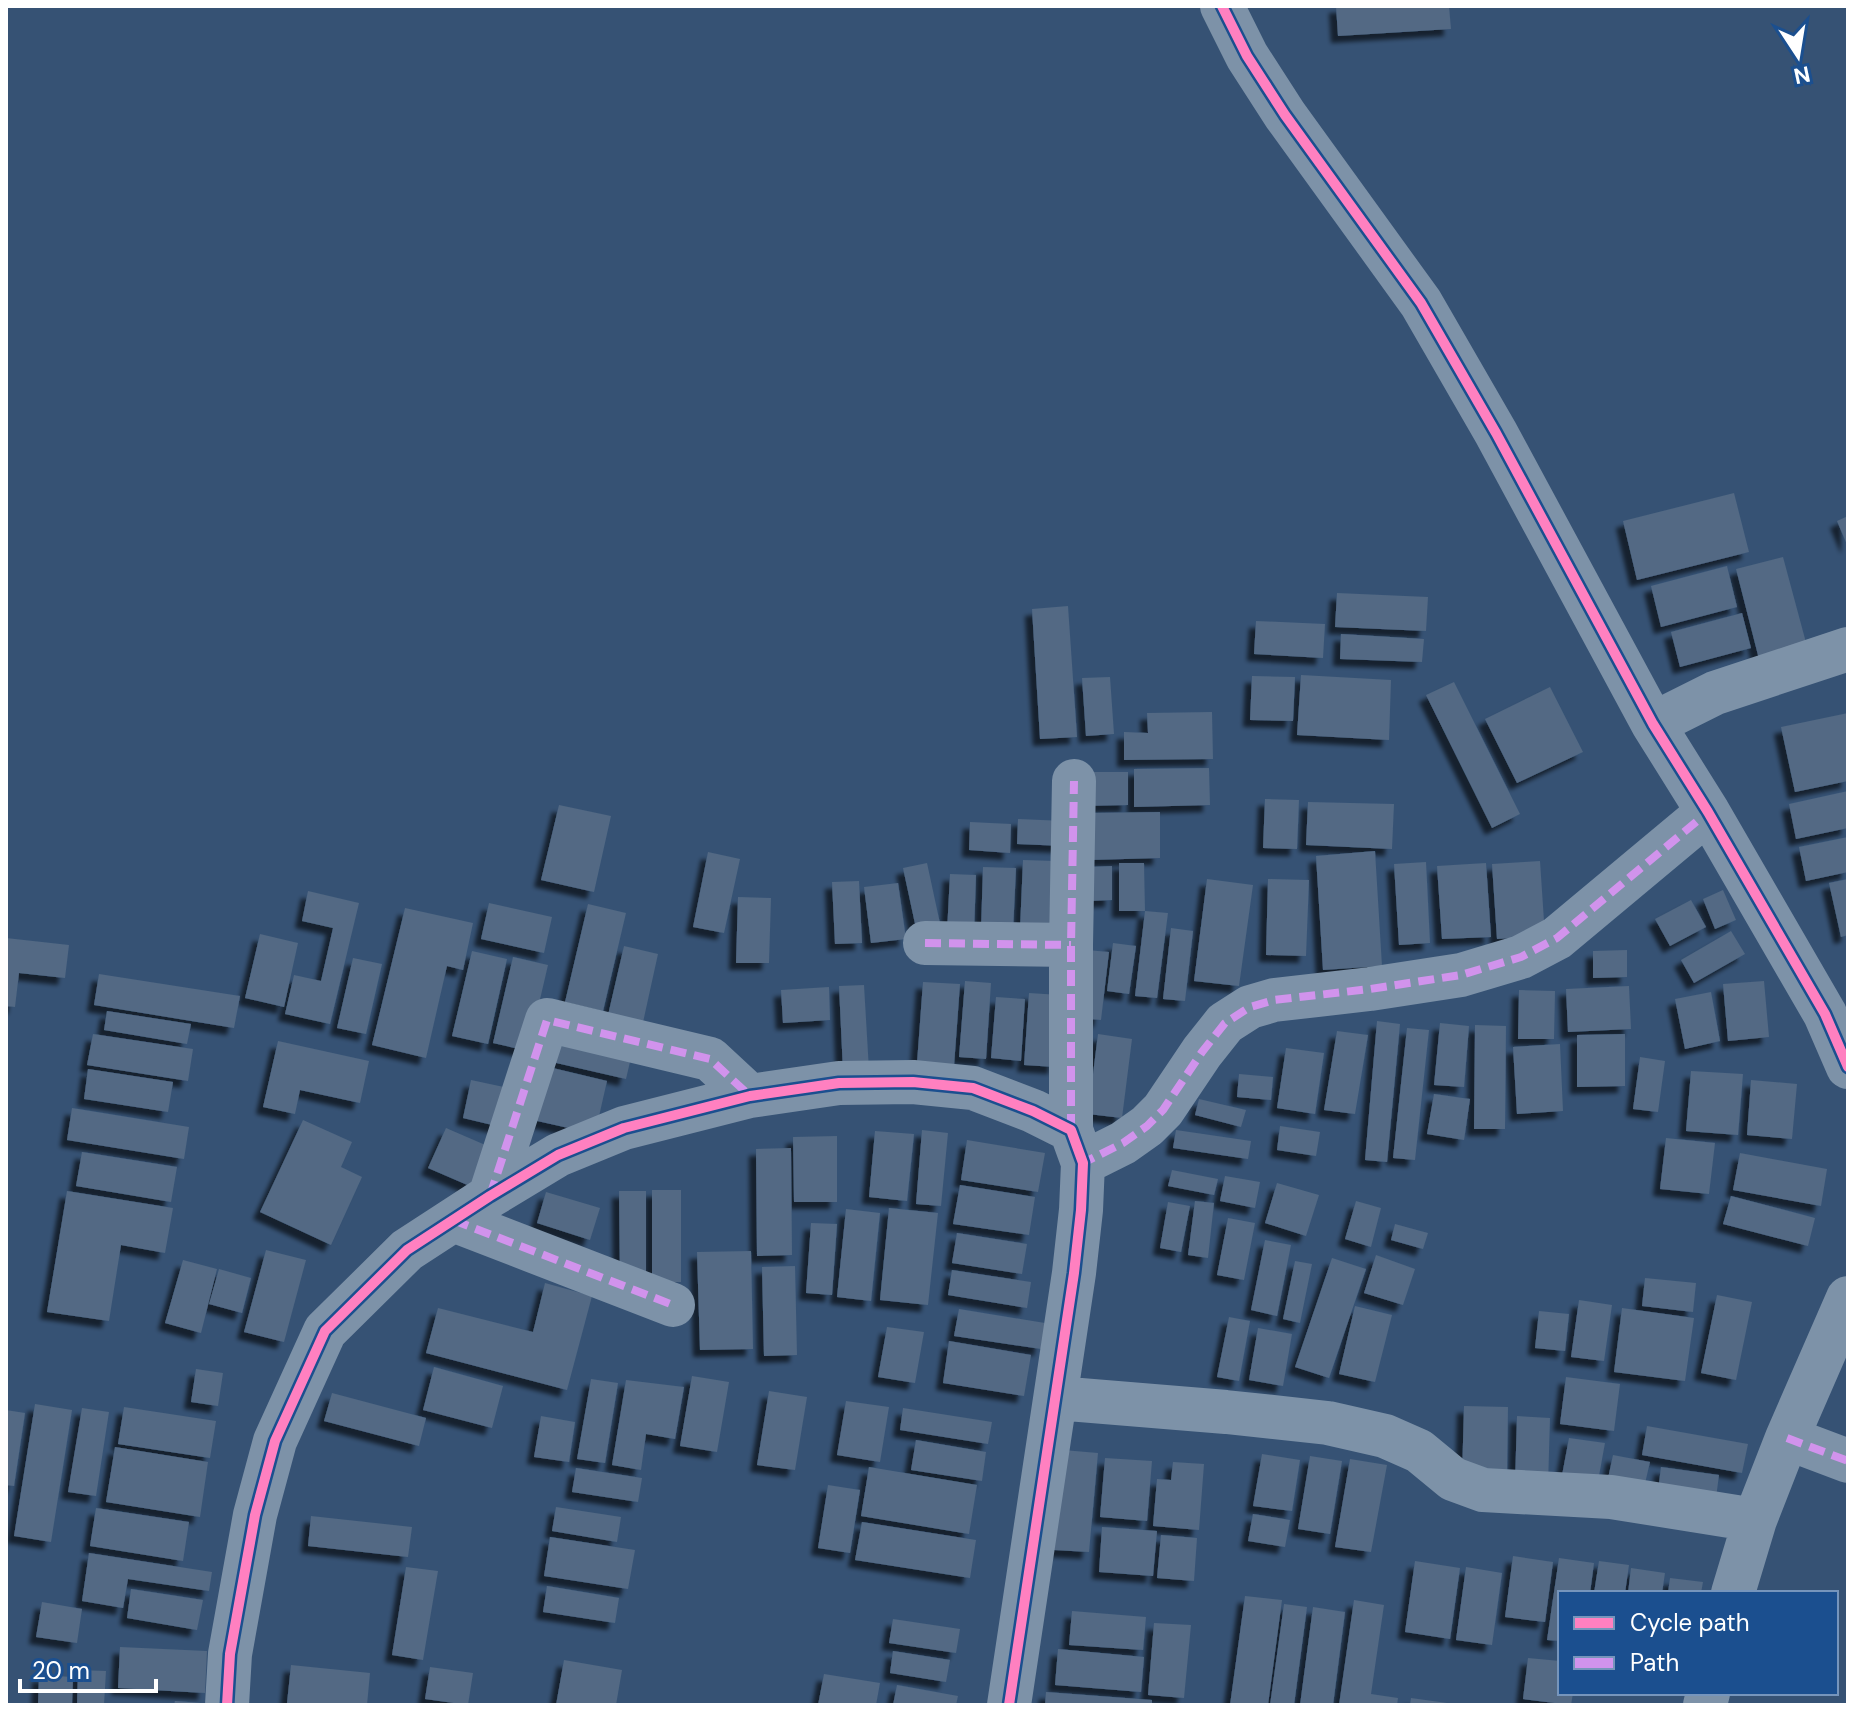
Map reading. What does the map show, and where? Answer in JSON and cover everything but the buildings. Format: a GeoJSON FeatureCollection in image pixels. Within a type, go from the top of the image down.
{"type":"FeatureCollection","features":[{"type":"Feature","properties":{"kind":"street"},"geometry":{"type":"LineString","coordinates":[[1222,6],[1247,56],[1285,115],[1421,303],[1496,433],[1653,724],[1836,1011],[1848,1067]]}},
{"type":"Feature","properties":{"kind":"street"},"geometry":{"type":"LineString","coordinates":[[1653,724],[1715,693],[1848,649]]}},
{"type":"Feature","properties":{"kind":"street"},"geometry":{"type":"LineString","coordinates":[[1009,1705],[1081,1210],[1071,945],[1074,781]]}},
{"type":"Feature","properties":{"kind":"street"},"geometry":{"type":"LineString","coordinates":[[227,1705],[230,1654],[255,1515],[275,1441],[325,1331],[407,1250],[490,1196],[558,1155],[624,1128],[750,1096],[839,1083],[913,1082],[973,1088],[1033,1111],[1077,1146],[1123,1143],[1163,1110],[1225,1023],[1250,1007],[1274,1000],[1461,975],[1521,957],[1557,938],[1708,812]]}},
{"type":"Feature","properties":{"kind":"street"},"geometry":{"type":"LineString","coordinates":[[925,943],[1071,945]]}},
{"type":"Feature","properties":{"kind":"street"},"geometry":{"type":"LineString","coordinates":[[490,1196],[547,1020],[710,1059],[750,1096]]}},
{"type":"Feature","properties":{"kind":"street"},"geometry":{"type":"LineString","coordinates":[[453,1220],[673,1305]]}},
{"type":"Feature","properties":{"kind":"street"},"geometry":{"type":"LineString","coordinates":[[1734,1591],[1755,1520],[1787,1438],[1848,1298]]}},
{"type":"Feature","properties":{"kind":"street"},"geometry":{"type":"LineString","coordinates":[[1056,1398],[1328,1423],[1385,1436],[1419,1451],[1453,1479],[1483,1490],[1611,1497],[1755,1520]]}},
{"type":"Feature","properties":{"kind":"street"},"geometry":{"type":"LineString","coordinates":[[1787,1438],[1848,1461]]}},
{"type":"Feature","properties":{"kind":"marked path"},"geometry":{"type":"LineString","coordinates":[[1071,1130],[1074,781]]}},
{"type":"Feature","properties":{"kind":"marked path"},"geometry":{"type":"LineString","coordinates":[[1082,1159],[1083,1163],[1123,1143],[1147,1126],[1163,1110],[1225,1023],[1250,1007],[1274,1000],[1461,975],[1521,957],[1557,938],[1708,812]]}},
{"type":"Feature","properties":{"kind":"marked path"},"geometry":{"type":"LineString","coordinates":[[925,943],[1071,945]]}},
{"type":"Feature","properties":{"kind":"marked path"},"geometry":{"type":"LineString","coordinates":[[490,1196],[547,1020],[710,1059],[750,1096]]}},
{"type":"Feature","properties":{"kind":"marked path"},"geometry":{"type":"LineString","coordinates":[[453,1220],[673,1305]]}},
{"type":"Feature","properties":{"kind":"marked path"},"geometry":{"type":"LineString","coordinates":[[1787,1438],[1848,1461]]}},
{"type":"Feature","properties":{"kind":"cycle path"},"geometry":{"type":"LineString","coordinates":[[1222,6],[1247,56],[1285,115],[1421,303],[1496,433],[1653,724],[1708,812],[1825,1014],[1848,1067]]}},
{"type":"Feature","properties":{"kind":"cycle path"},"geometry":{"type":"LineString","coordinates":[[227,1705],[230,1654],[255,1515],[275,1441],[325,1331],[407,1250],[558,1155],[624,1128],[750,1096],[839,1083],[913,1082],[973,1088],[1033,1111],[1071,1130],[1083,1163],[1074,1273],[1009,1705]]}}]}
